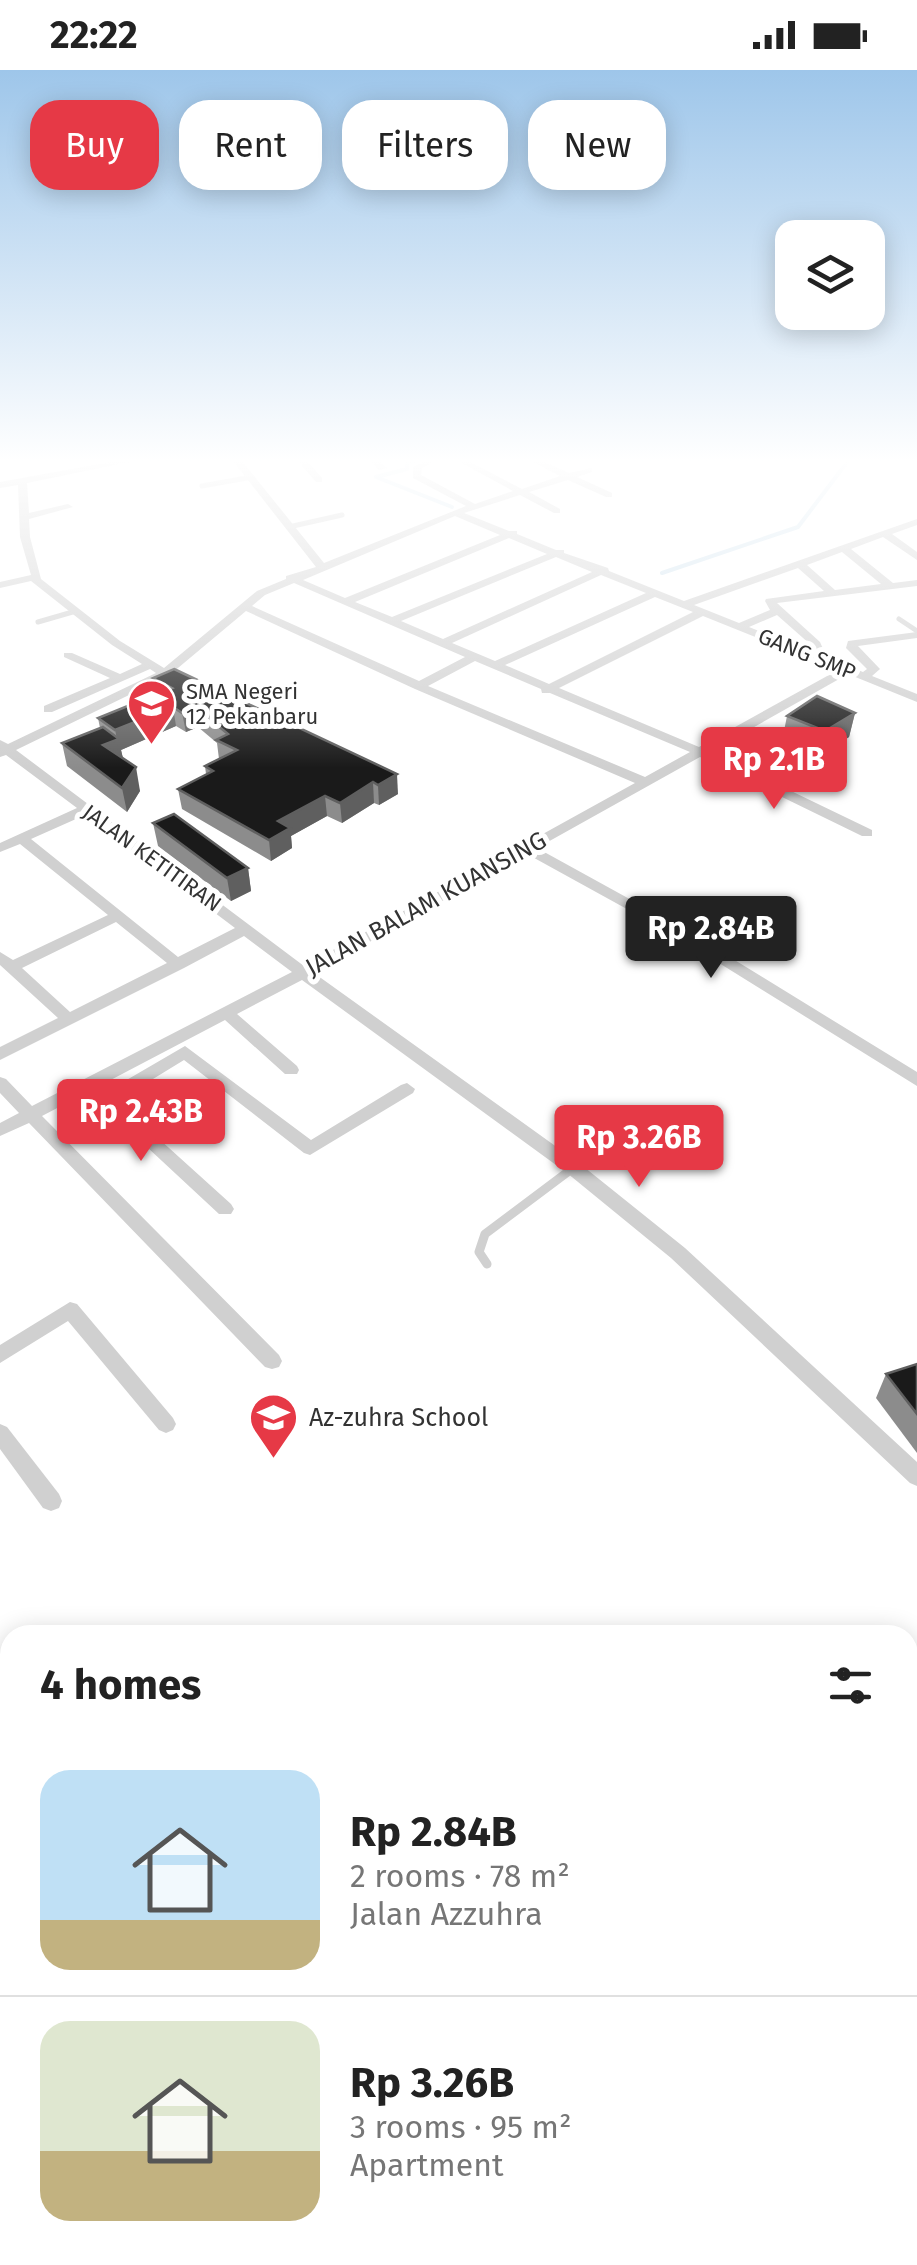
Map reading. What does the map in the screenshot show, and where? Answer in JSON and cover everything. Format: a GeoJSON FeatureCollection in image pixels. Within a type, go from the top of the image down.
{"type":"FeatureCollection","features":[{"type":"Feature","properties":{"kind":"street"},"geometry":{"type":"LineString","coordinates":[[31,563],[35,579],[76,612],[180,682]]}},
{"type":"Feature","properties":{"kind":"street"},"geometry":{"type":"LineString","coordinates":[[2,749],[164,674],[244,606],[290,578],[328,563]]}},
{"type":"Feature","properties":{"kind":"street"},"geometry":{"type":"LineString","coordinates":[[344,602],[438,563]]}},
{"type":"Feature","properties":{"kind":"street"},"geometry":{"type":"LineString","coordinates":[[390,622],[532,563]]}},
{"type":"Feature","properties":{"kind":"street","name":"GANG SMP"},"geometry":{"type":"LineString","coordinates":[[588,563],[917,698]]}},
{"type":"Feature","properties":{"kind":"street"},"geometry":{"type":"LineString","coordinates":[[863,563],[890,586]]}},
{"type":"Feature","properties":{"kind":"street"},"geometry":{"type":"LineString","coordinates":[[686,604],[800,564],[833,594]]}},
{"type":"Feature","properties":{"kind":"street"},"geometry":{"type":"LineString","coordinates":[[440,644],[604,570]]}},
{"type":"Feature","properties":{"kind":"street"},"geometry":{"type":"LineString","coordinates":[[290,578],[546,690],[700,752],[867,834]]}},
{"type":"Feature","properties":{"kind":"street"},"geometry":{"type":"LineString","coordinates":[[0,585],[35,579]]}},
{"type":"Feature","properties":{"kind":"street"},"geometry":{"type":"LineString","coordinates":[[746,581],[816,644],[822,660]]}},
{"type":"Feature","properties":{"kind":"street"},"geometry":{"type":"LineString","coordinates":[[741,626],[774,605],[917,583]]}},
{"type":"Feature","properties":{"kind":"street"},"geometry":{"type":"LineString","coordinates":[[493,666],[657,592]]}},
{"type":"Feature","properties":{"kind":"street"},"geometry":{"type":"LineString","coordinates":[[244,606],[642,781]]}},
{"type":"Feature","properties":{"kind":"street"},"geometry":{"type":"LineString","coordinates":[[546,690],[704,612]]}},
{"type":"Feature","properties":{"kind":"street"},"geometry":{"type":"LineString","coordinates":[[864,677],[874,669],[852,648],[852,643],[917,633]]}},
{"type":"Feature","properties":{"kind":"street"},"geometry":{"type":"LineString","coordinates":[[68,656],[118,677]]}},
{"type":"Feature","properties":{"kind":"street"},"geometry":{"type":"LineString","coordinates":[[420,686],[472,657]]}},
{"type":"Feature","properties":{"kind":"street"},"geometry":{"type":"LineString","coordinates":[[48,709],[150,665]]}},
{"type":"Feature","properties":{"kind":"street","name":"JALAN BALAM KUANSING"},"geometry":{"type":"LineString","coordinates":[[0,1130],[304,973],[642,781],[848,670]]}},
{"type":"Feature","properties":{"kind":"street","name":"JALAN KETITIRAN"},"geometry":{"type":"LineString","coordinates":[[2,749],[573,1168],[678,1253],[917,1476]]}},
{"type":"Feature","properties":{"kind":"street"},"geometry":{"type":"LineString","coordinates":[[0,848],[86,809]]}},
{"type":"Feature","properties":{"kind":"street"},"geometry":{"type":"LineString","coordinates":[[20,838],[178,966]]}},
{"type":"Feature","properties":{"kind":"street"},"geometry":{"type":"LineString","coordinates":[[524,847],[679,932],[917,1080]]}},
{"type":"Feature","properties":{"kind":"street"},"geometry":{"type":"LineString","coordinates":[[70,1020],[6,962],[115,917]]}},
{"type":"Feature","properties":{"kind":"street"},"geometry":{"type":"LineString","coordinates":[[0,1054],[247,928]]}},
{"type":"Feature","properties":{"kind":"street"},"geometry":{"type":"LineString","coordinates":[[226,1013],[291,1070]]}},
{"type":"Feature","properties":{"kind":"street"},"geometry":{"type":"LineString","coordinates":[[106,1100],[185,1052],[310,1149],[407,1090]]}},
{"type":"Feature","properties":{"kind":"street"},"geometry":{"type":"LineString","coordinates":[[0,1083],[272,1361]]}},
{"type":"Feature","properties":{"kind":"street"},"geometry":{"type":"LineString","coordinates":[[88,1084],[225,1209]]}},
{"type":"Feature","properties":{"kind":"street"},"geometry":{"type":"LineString","coordinates":[[0,1355],[70,1310],[166,1424]]}},
{"type":"Feature","properties":{"kind":"street"},"geometry":{"type":"LineString","coordinates":[[0,1433],[52,1502]]}},
{"type":"Feature","properties":{"kind":"lane"},"geometry":{"type":"LineString","coordinates":[[38,622],[76,612]]}},
{"type":"Feature","properties":{"kind":"lane"},"geometry":{"type":"LineString","coordinates":[[900,619],[917,633]]}},
{"type":"Feature","properties":{"kind":"lane"},"geometry":{"type":"LineString","coordinates":[[487,1264],[478,1252],[485,1234],[573,1168]]}},
{"type":"Feature","properties":{"kind":"building"},"geometry":{"type":"Polygon","coordinates":[[[174,669],[397,774],[378,785],[373,782],[340,803],[325,796],[278,821],[290,828],[269,840],[178,789],[213,771],[205,766],[237,750],[216,740],[228,734],[195,707],[182,713],[173,707],[115,730],[98,718],[172,688],[153,678],[174,669]]]}},
{"type":"Feature","properties":{"kind":"building"},"geometry":{"type":"Polygon","coordinates":[[[817,696],[855,713],[825,731],[787,716],[817,696]]]}},
{"type":"Feature","properties":{"kind":"building"},"geometry":{"type":"Polygon","coordinates":[[[103,727],[119,739],[103,745],[136,767],[122,788],[62,743],[103,727]]]}},
{"type":"Feature","properties":{"kind":"building"},"geometry":{"type":"Polygon","coordinates":[[[174,814],[248,868],[227,878],[153,823],[174,814]]]}},
{"type":"Feature","properties":{"kind":"building"},"geometry":{"type":"Polygon","coordinates":[[[917,1364],[917,1414],[886,1374],[917,1364]]]}},
{"type":"Feature","properties":{"kind":"waterway"},"geometry":{"type":"LineString","coordinates":[[662,573],[690,563]]}},
{"type":"Feature","properties":{"kind":"place","name":"SMA Negeri 12 Pekanbaru"},"geometry":{"type":"Point","coordinates":[151,746]}},
{"type":"Feature","properties":{"kind":"place","name":"Az-zuhra School"},"geometry":{"type":"Point","coordinates":[274,1460]}}]}
